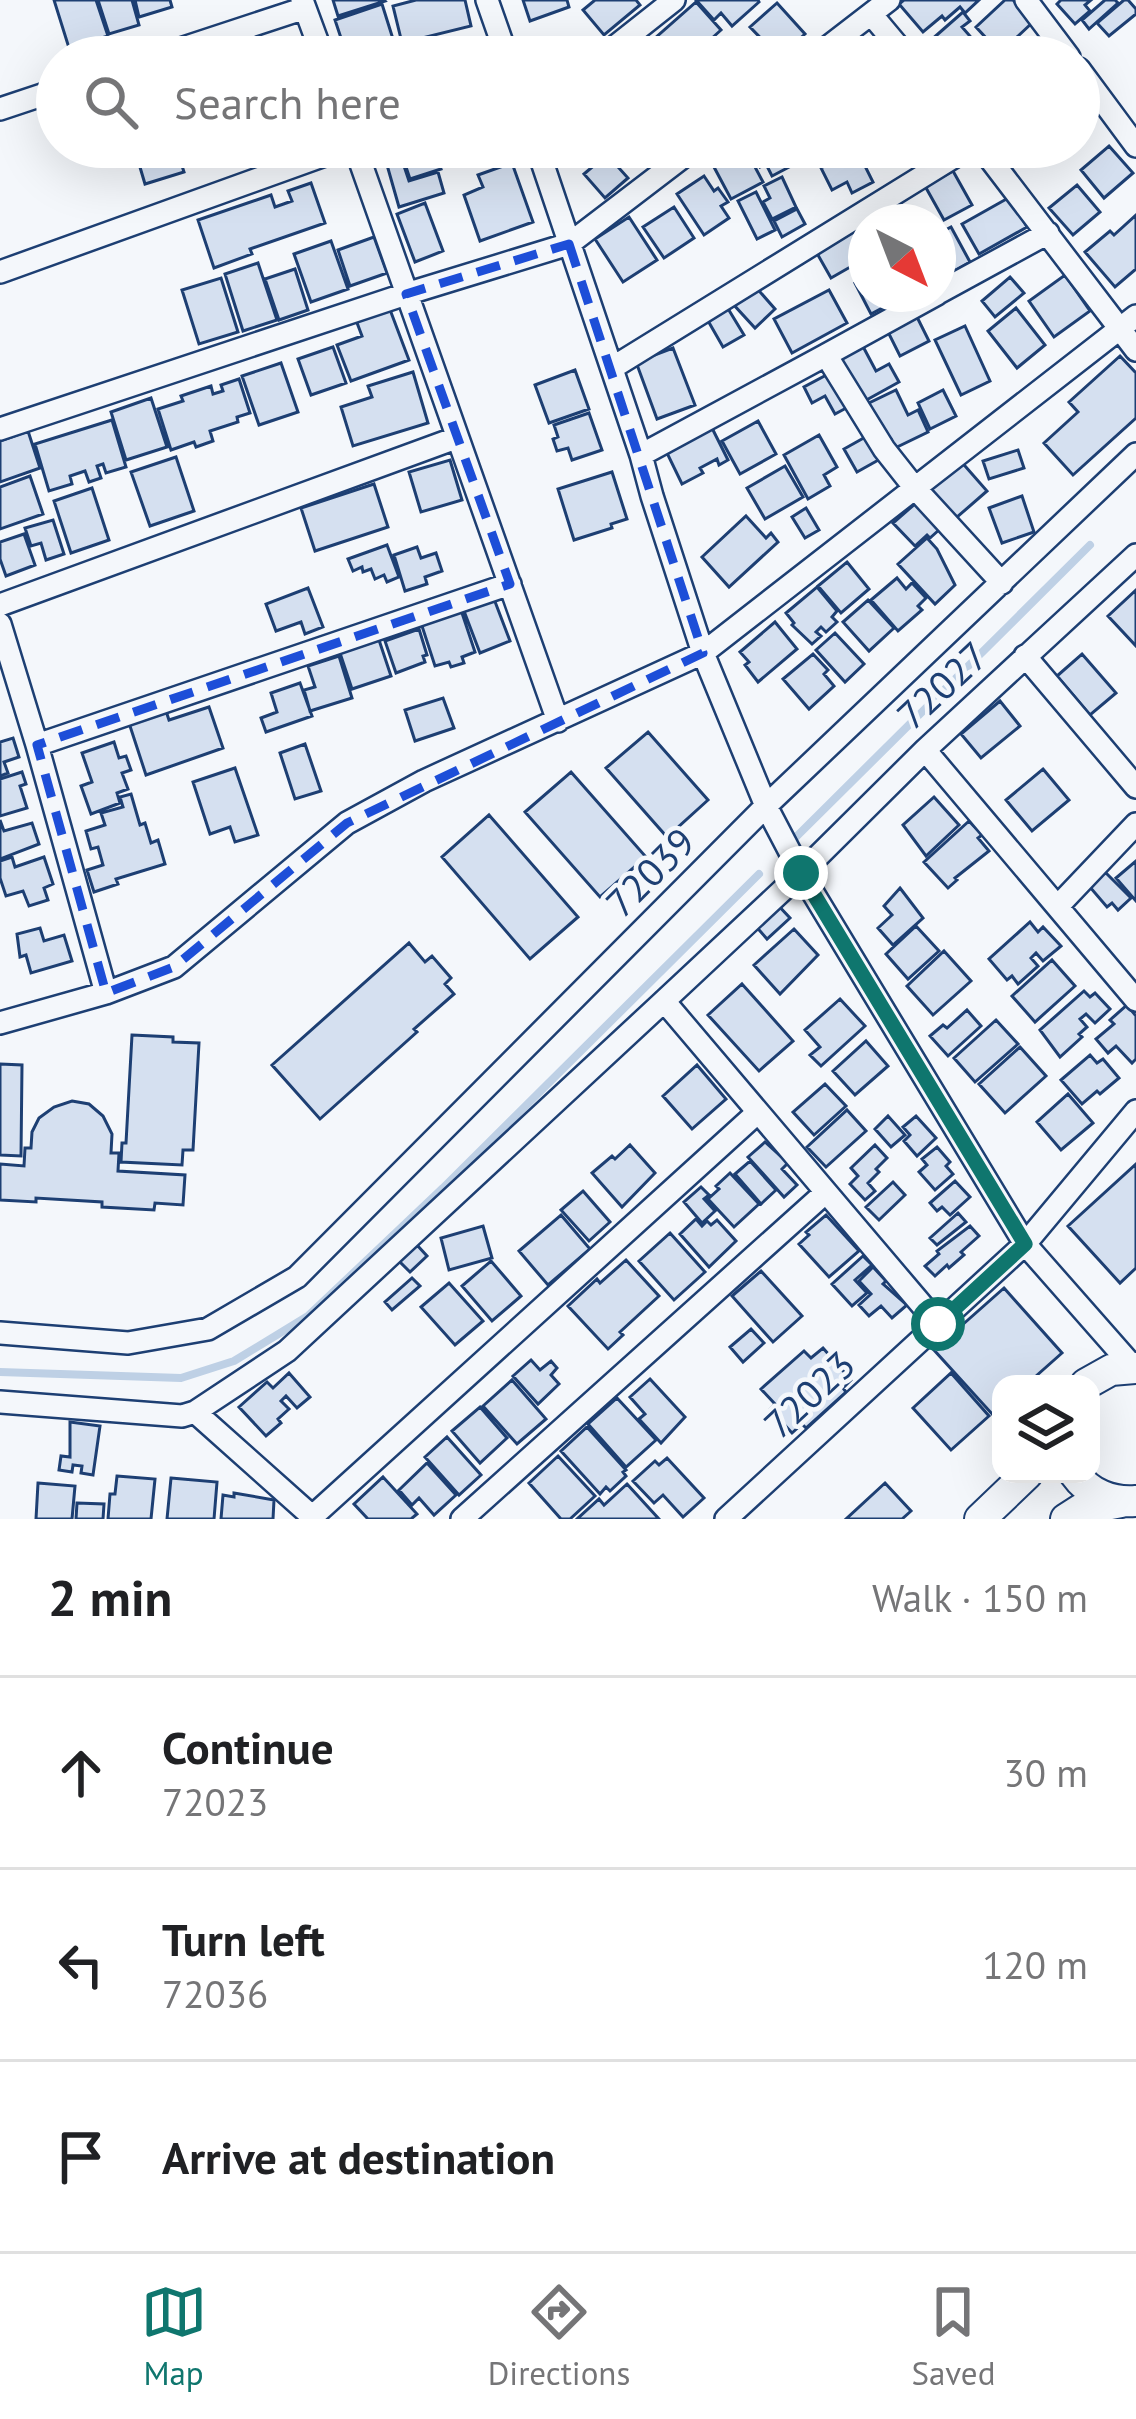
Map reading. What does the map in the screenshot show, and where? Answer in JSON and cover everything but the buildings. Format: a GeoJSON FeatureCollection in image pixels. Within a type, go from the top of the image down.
{"type":"FeatureCollection","features":[{"type":"Feature","properties":{"kind":"main road"},"geometry":{"type":"LineString","coordinates":[[1100,1376],[1136,1368]]}},
{"type":"Feature","properties":{"kind":"main road"},"geometry":{"type":"LineString","coordinates":[[980,1519],[1018,1483]]}},
{"type":"Feature","properties":{"kind":"main road"},"geometry":{"type":"LineString","coordinates":[[1082,1483],[1099,1496],[1129,1502]]}},
{"type":"Feature","properties":{"kind":"main road"},"geometry":{"type":"LineString","coordinates":[[1066,1519],[1080,1510],[1129,1502]]}},
{"type":"Feature","properties":{"kind":"street"},"geometry":{"type":"LineString","coordinates":[[487,0],[500,36]]}},
{"type":"Feature","properties":{"kind":"street"},"geometry":{"type":"LineString","coordinates":[[629,36],[674,0]]}},
{"type":"Feature","properties":{"kind":"street"},"geometry":{"type":"LineString","coordinates":[[1026,0],[1054,36]]}},
{"type":"Feature","properties":{"kind":"street"},"geometry":{"type":"LineString","coordinates":[[214,36],[303,4],[315,36]]}},
{"type":"Feature","properties":{"kind":"street"},"geometry":{"type":"LineString","coordinates":[[842,36],[880,7],[896,36]]}},
{"type":"Feature","properties":{"kind":"street"},"geometry":{"type":"LineString","coordinates":[[0,109],[36,97]]}},
{"type":"Feature","properties":{"kind":"street"},"geometry":{"type":"LineString","coordinates":[[1100,97],[1136,146]]}},
{"type":"Feature","properties":{"kind":"street"},"geometry":{"type":"LineString","coordinates":[[0,272],[292,168]]}},
{"type":"Feature","properties":{"kind":"street"},"geometry":{"type":"LineString","coordinates":[[359,168],[558,721]]}},
{"type":"Feature","properties":{"kind":"street"},"geometry":{"type":"LineString","coordinates":[[544,168],[703,653],[766,806],[801,873],[1025,1244],[1136,1368]]}},
{"type":"Feature","properties":{"kind":"street"},"geometry":{"type":"LineString","coordinates":[[0,429],[569,244],[669,168]]}},
{"type":"Feature","properties":{"kind":"street"},"geometry":{"type":"LineString","coordinates":[[612,368],[936,168]]}},
{"type":"Feature","properties":{"kind":"street"},"geometry":{"type":"LineString","coordinates":[[997,168],[1127,323],[1136,350]]}},
{"type":"Feature","properties":{"kind":"street"},"geometry":{"type":"LineString","coordinates":[[956,284],[1048,233]]}},
{"type":"Feature","properties":{"kind":"street"},"geometry":{"type":"LineString","coordinates":[[641,455],[904,312]]}},
{"type":"Feature","properties":{"kind":"street"},"geometry":{"type":"LineString","coordinates":[[0,1024],[106,994],[174,967],[347,823],[424,781],[703,653],[1127,323]]}},
{"type":"Feature","properties":{"kind":"street"},"geometry":{"type":"LineString","coordinates":[[826,355],[884,449],[1002,583]]}},
{"type":"Feature","properties":{"kind":"street"},"geometry":{"type":"LineString","coordinates":[[0,605],[456,438]]}},
{"type":"Feature","properties":{"kind":"street","name":"72039"},"geometry":{"type":"LineString","coordinates":[[0,1333],[128,1343],[208,1329],[297,1277],[766,806],[1136,454]]}},
{"type":"Feature","properties":{"kind":"street","name":"72027"},"geometry":{"type":"LineString","coordinates":[[195,1412],[287,1352],[1136,554]]}},
{"type":"Feature","properties":{"kind":"street"},"geometry":{"type":"LineString","coordinates":[[38,746],[510,584]]}},
{"type":"Feature","properties":{"kind":"street"},"geometry":{"type":"LineString","coordinates":[[0,624],[106,994]]}},
{"type":"Feature","properties":{"kind":"street"},"geometry":{"type":"LineString","coordinates":[[1025,656],[1136,787]]}},
{"type":"Feature","properties":{"kind":"street"},"geometry":{"type":"LineString","coordinates":[[925,750],[1136,1000]]}},
{"type":"Feature","properties":{"kind":"street"},"geometry":{"type":"LineString","coordinates":[[1058,905],[1136,824]]}},
{"type":"Feature","properties":{"kind":"street"},"geometry":{"type":"LineString","coordinates":[[664,1001],[938,1324]]}},
{"type":"Feature","properties":{"kind":"street","name":"72023"},"geometry":{"type":"LineString","coordinates":[[726,1519],[1025,1244],[1136,1112]]}},
{"type":"Feature","properties":{"kind":"street"},"geometry":{"type":"LineString","coordinates":[[0,1402],[182,1416],[195,1412],[314,1517],[758,1113]]}},
{"type":"Feature","properties":{"kind":"street"},"geometry":{"type":"LineString","coordinates":[[461,1519],[826,1192]]}},
{"type":"Feature","properties":{"kind":"highlighted area"},"geometry":{"type":"Polygon","coordinates":[[[569,244],[703,653],[347,823],[174,967],[106,993],[37,745],[510,584],[406,294],[569,244]]]}},
{"type":"Feature","properties":{"kind":"waterway"},"geometry":{"type":"LineString","coordinates":[[791,842],[1090,545]]}},
{"type":"Feature","properties":{"kind":"waterway"},"geometry":{"type":"LineString","coordinates":[[0,1372],[181,1378],[234,1361],[308,1316],[759,874]]}},
{"type":"Feature","properties":{"kind":"route"},"geometry":{"type":"LineString","coordinates":[[801,873],[1025,1244],[938,1324]]}}]}
